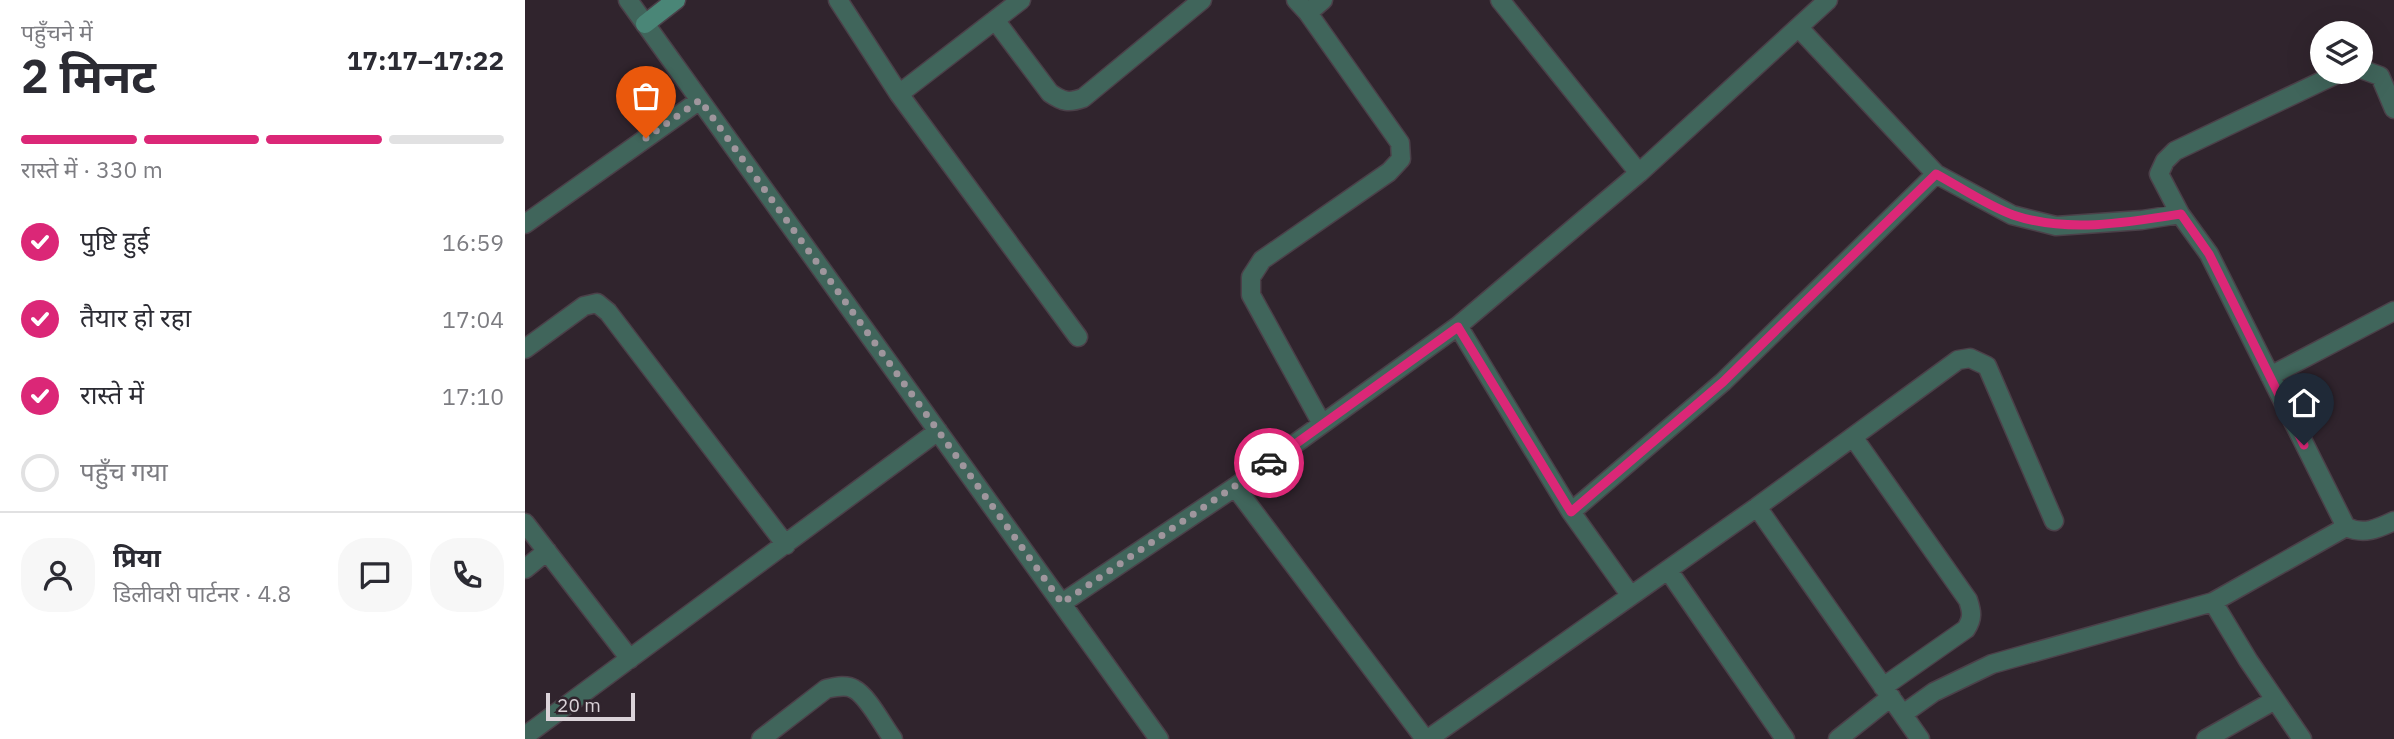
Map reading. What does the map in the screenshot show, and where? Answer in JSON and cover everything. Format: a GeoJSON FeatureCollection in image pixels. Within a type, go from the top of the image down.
{"type":"FeatureCollection","features":[{"type":"Feature","properties":{"kind":"street"},"geometry":{"type":"LineString","coordinates":[[628,0],[1159,739]]}},
{"type":"Feature","properties":{"kind":"street"},"geometry":{"type":"LineString","coordinates":[[645,24],[676,0]]}},
{"type":"Feature","properties":{"kind":"street"},"geometry":{"type":"LineString","coordinates":[[838,0],[898,94],[1078,337]]}},
{"type":"Feature","properties":{"kind":"street"},"geometry":{"type":"LineString","coordinates":[[898,94],[1021,0]]}},
{"type":"Feature","properties":{"kind":"street"},"geometry":{"type":"LineString","coordinates":[[995,20],[1050,93],[1062,102],[1071,103],[1083,98],[1202,0]]}},
{"type":"Feature","properties":{"kind":"street"},"geometry":{"type":"LineString","coordinates":[[1322,424],[1251,295],[1251,277],[1262,260],[1389,172],[1401,159],[1400,143],[1302,6],[1323,0]]}},
{"type":"Feature","properties":{"kind":"street"},"geometry":{"type":"LineString","coordinates":[[1062,603],[1235,487],[1458,327],[1639,173],[1828,0]]}},
{"type":"Feature","properties":{"kind":"street"},"geometry":{"type":"LineString","coordinates":[[1504,1],[1639,173]]}},
{"type":"Feature","properties":{"kind":"street"},"geometry":{"type":"LineString","coordinates":[[1799,28],[1936,174],[2012,215],[2056,226],[2142,220],[2181,214]]}},
{"type":"Feature","properties":{"kind":"street"},"geometry":{"type":"LineString","coordinates":[[2373,73],[2380,76],[2394,109]]}},
{"type":"Feature","properties":{"kind":"street"},"geometry":{"type":"LineString","coordinates":[[2316,84],[2175,151],[2165,161],[2159,174],[2181,214],[2209,254],[2346,527],[2358,532],[2394,521]]}},
{"type":"Feature","properties":{"kind":"street"},"geometry":{"type":"LineString","coordinates":[[528,215],[700,100]]}},
{"type":"Feature","properties":{"kind":"street"},"geometry":{"type":"LineString","coordinates":[[1571,512],[1723,382],[1936,174]]}},
{"type":"Feature","properties":{"kind":"street"},"geometry":{"type":"LineString","coordinates":[[525,349],[584,306],[597,303],[608,312],[786,545]]}},
{"type":"Feature","properties":{"kind":"street"},"geometry":{"type":"LineString","coordinates":[[2270,376],[2394,311]]}},
{"type":"Feature","properties":{"kind":"street"},"geometry":{"type":"LineString","coordinates":[[1458,327],[1571,512],[1631,596]]}},
{"type":"Feature","properties":{"kind":"street"},"geometry":{"type":"LineString","coordinates":[[1235,487],[1426,739],[1757,507],[1958,360],[1971,358],[1987,366],[2054,521]]}},
{"type":"Feature","properties":{"kind":"street"},"geometry":{"type":"LineString","coordinates":[[525,736],[938,432]]}},
{"type":"Feature","properties":{"kind":"street"},"geometry":{"type":"LineString","coordinates":[[1838,739],[1887,692],[1966,629],[1972,620],[1968,600],[1853,437]]}},
{"type":"Feature","properties":{"kind":"street"},"geometry":{"type":"LineString","coordinates":[[1757,507],[1920,739]]}},
{"type":"Feature","properties":{"kind":"street"},"geometry":{"type":"LineString","coordinates":[[525,523],[630,659]]}},
{"type":"Feature","properties":{"kind":"street"},"geometry":{"type":"LineString","coordinates":[[1903,714],[1934,692],[1992,664],[2213,602],[2346,527]]}},
{"type":"Feature","properties":{"kind":"street"},"geometry":{"type":"LineString","coordinates":[[525,569],[547,551]]}},
{"type":"Feature","properties":{"kind":"street"},"geometry":{"type":"LineString","coordinates":[[1668,570],[1785,739]]}},
{"type":"Feature","properties":{"kind":"street"},"geometry":{"type":"LineString","coordinates":[[2213,602],[2302,739]]}},
{"type":"Feature","properties":{"kind":"street"},"geometry":{"type":"LineString","coordinates":[[761,739],[826,689],[839,686],[852,687],[861,694],[893,739]]}},
{"type":"Feature","properties":{"kind":"street"},"geometry":{"type":"LineString","coordinates":[[2206,739],[2275,700]]}},
{"type":"Feature","properties":{"kind":"way so far"},"geometry":{"type":"LineString","coordinates":[[646,138],[700,100],[1062,603],[1269,463]]}},
{"type":"Feature","properties":{"kind":"route"},"geometry":{"type":"LineString","coordinates":[[1269,463],[1458,327],[1571,512],[1723,382],[1936,174],[2012,215],[2056,226],[2142,220],[2181,214],[2209,254],[2304,445]]}}]}
